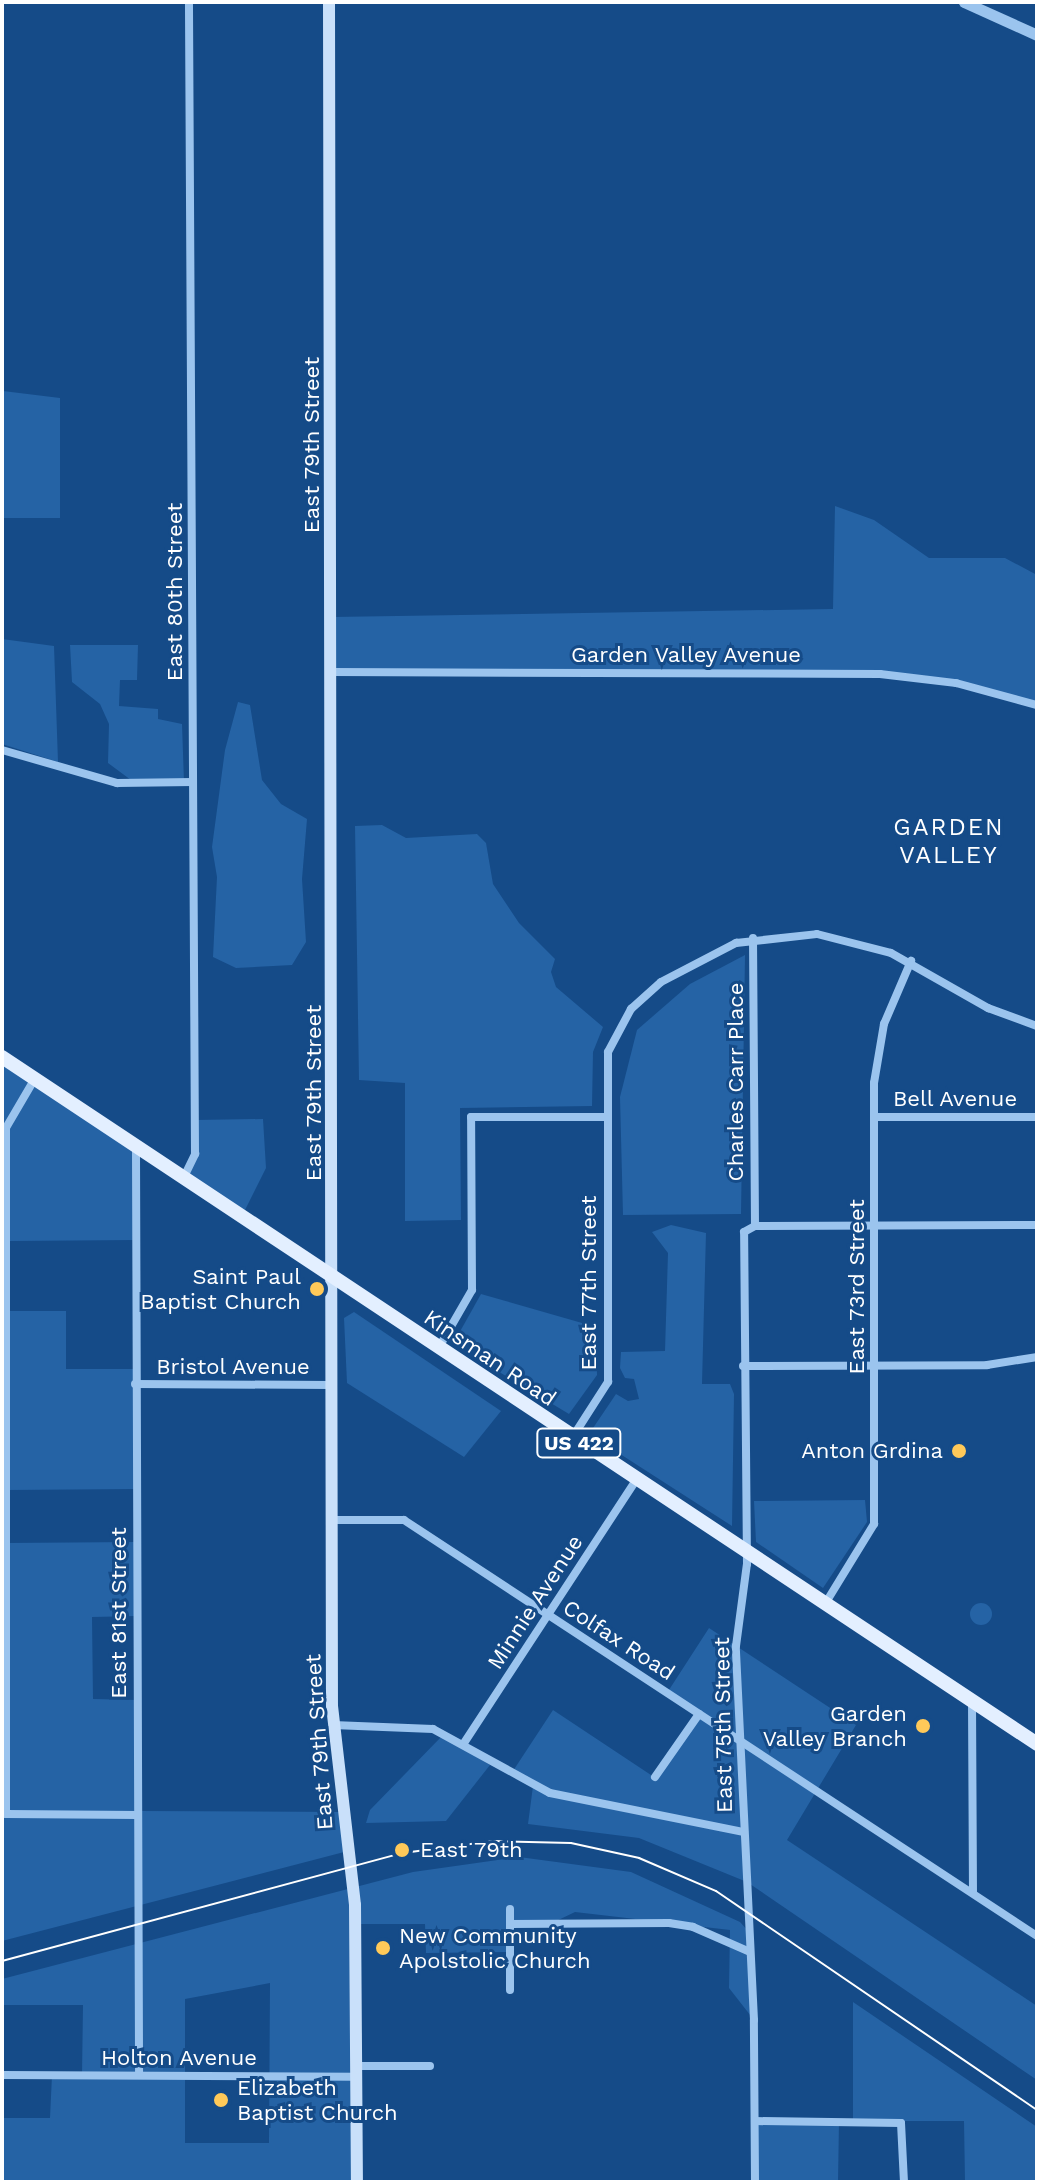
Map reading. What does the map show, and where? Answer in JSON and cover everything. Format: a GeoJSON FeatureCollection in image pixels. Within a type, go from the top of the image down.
{"type":"FeatureCollection","features":[{"type":"Feature","properties":{"kind":"main road","name":"East 79th Street"},"geometry":{"type":"LineString","coordinates":[[329,2],[334,1278],[330,1520],[333,1725],[355,1905],[357,2182]]}},
{"type":"Feature","properties":{"kind":"main road","name":"Kinsman Road"},"geometry":{"type":"LineString","coordinates":[[2,1057],[136,1151],[334,1278],[1037,1744]]}},
{"type":"Feature","properties":{"kind":"street","name":"East 80th Street"},"geometry":{"type":"LineString","coordinates":[[183,1179],[195,1154],[189,2]]}},
{"type":"Feature","properties":{"kind":"street"},"geometry":{"type":"LineString","coordinates":[[964,2],[1037,35]]}},
{"type":"Feature","properties":{"kind":"street","name":"Garden Valley Avenue"},"geometry":{"type":"LineString","coordinates":[[332,672],[880,674],[956,683],[1037,705]]}},
{"type":"Feature","properties":{"kind":"street"},"geometry":{"type":"LineString","coordinates":[[2,750],[117,783],[193,782]]}},
{"type":"Feature","properties":{"kind":"street","name":"East 77th Street"},"geometry":{"type":"LineString","coordinates":[[572,1438],[608,1382],[608,1052],[631,1009],[677,971],[753,938],[817,934],[911,961],[988,1008],[1037,1026]]}},
{"type":"Feature","properties":{"kind":"street","name":"Charles Carr Place"},"geometry":{"type":"LineString","coordinates":[[753,938],[755,1226]]}},
{"type":"Feature","properties":{"kind":"street","name":"East 73rd Street"},"geometry":{"type":"LineString","coordinates":[[825,1604],[874,1524],[874,1117],[880,1042],[911,961]]}},
{"type":"Feature","properties":{"kind":"street"},"geometry":{"type":"LineString","coordinates":[[34,1080],[6,1128],[6,1814],[138,1815]]}},
{"type":"Feature","properties":{"kind":"street"},"geometry":{"type":"LineString","coordinates":[[438,1349],[472,1290],[471,1117],[606,1117]]}},
{"type":"Feature","properties":{"kind":"street","name":"Bell Avenue"},"geometry":{"type":"LineString","coordinates":[[874,1117],[1037,1117]]}},
{"type":"Feature","properties":{"kind":"street","name":"East 81st Street"},"geometry":{"type":"LineString","coordinates":[[136,1151],[139,2075]]}},
{"type":"Feature","properties":{"kind":"street"},"geometry":{"type":"LineString","coordinates":[[755,1226],[1037,1225]]}},
{"type":"Feature","properties":{"kind":"street","name":"East 75th Street"},"geometry":{"type":"LineString","coordinates":[[755,1226],[743,1237],[746,1553],[736,1646],[750,1952],[755,2182]]}},
{"type":"Feature","properties":{"kind":"street"},"geometry":{"type":"LineString","coordinates":[[743,1366],[987,1365],[1037,1357]]}},
{"type":"Feature","properties":{"kind":"street","name":"Bristol Avenue"},"geometry":{"type":"LineString","coordinates":[[135,1384],[331,1385]]}},
{"type":"Feature","properties":{"kind":"street","name":"Minnie Avenue"},"geometry":{"type":"LineString","coordinates":[[464,1743],[636,1480]]}},
{"type":"Feature","properties":{"kind":"street","name":"Colfax Road"},"geometry":{"type":"LineString","coordinates":[[330,1520],[404,1520],[1037,1936]]}},
{"type":"Feature","properties":{"kind":"street"},"geometry":{"type":"LineString","coordinates":[[972,1702],[973,1893]]}},
{"type":"Feature","properties":{"kind":"street"},"geometry":{"type":"LineString","coordinates":[[655,1777],[699,1714]]}},
{"type":"Feature","properties":{"kind":"street"},"geometry":{"type":"LineString","coordinates":[[333,1725],[425,1727],[464,1743],[550,1793],[744,1832]]}},
{"type":"Feature","properties":{"kind":"street"},"geometry":{"type":"LineString","coordinates":[[510,1909],[510,1990]]}},
{"type":"Feature","properties":{"kind":"street"},"geometry":{"type":"LineString","coordinates":[[510,1924],[669,1923],[693,1927],[750,1952]]}},
{"type":"Feature","properties":{"kind":"street","name":"Holton Avenue"},"geometry":{"type":"LineString","coordinates":[[2,2075],[355,2072],[430,2066]]}},
{"type":"Feature","properties":{"kind":"street"},"geometry":{"type":"LineString","coordinates":[[755,2121],[901,2123],[904,2182]]}},
{"type":"Feature","properties":{"kind":"shaded area"},"geometry":{"type":"Polygon","coordinates":[[[2,329],[3,391],[60,398],[60,518],[2,518],[2,329]]]}},
{"type":"Feature","properties":{"kind":"shaded area"},"geometry":{"type":"Polygon","coordinates":[[[835,506],[874,520],[929,558],[1005,558],[1037,575],[1037,705],[956,683],[880,674],[332,672],[332,617],[833,609],[835,506]]]}},
{"type":"Feature","properties":{"kind":"shaded area"},"geometry":{"type":"Polygon","coordinates":[[[2,639],[54,646],[58,762],[2,744],[2,639]]]}},
{"type":"Feature","properties":{"kind":"shaded area"},"geometry":{"type":"Polygon","coordinates":[[[70,645],[138,645],[137,680],[120,680],[119,706],[158,709],[158,719],[182,724],[184,782],[135,783],[108,763],[109,724],[100,704],[72,682],[70,645]]]}},
{"type":"Feature","properties":{"kind":"shaded area"},"geometry":{"type":"Polygon","coordinates":[[[238,702],[250,705],[262,780],[281,804],[307,819],[302,879],[306,942],[292,965],[236,968],[213,957],[217,877],[212,847],[225,750],[238,702]]]}},
{"type":"Feature","properties":{"kind":"shaded area"},"geometry":{"type":"Polygon","coordinates":[[[382,825],[406,838],[477,834],[486,843],[493,884],[519,923],[555,959],[551,972],[556,987],[603,1027],[593,1052],[592,1106],[460,1108],[461,1220],[405,1221],[405,1083],[359,1080],[355,826],[382,825]]]}},
{"type":"Feature","properties":{"kind":"shaded area"},"geometry":{"type":"Polygon","coordinates":[[[745,955],[741,1214],[623,1215],[620,1097],[637,1030],[690,984],[745,955]]]}},
{"type":"Feature","properties":{"kind":"shaded area"},"geometry":{"type":"Polygon","coordinates":[[[2,1057],[136,1151],[136,1240],[7,1241],[7,1311],[66,1311],[66,1369],[135,1369],[136,1489],[7,1490],[6,1543],[136,1542],[137,1616],[92,1617],[93,1699],[137,1700],[138,1811],[343,1812],[348,1851],[2,1941],[2,1057]]]}},
{"type":"Feature","properties":{"kind":"shaded area"},"geometry":{"type":"Polygon","coordinates":[[[263,1119],[266,1168],[241,1218],[183,1179],[195,1154],[195,1120],[263,1119]]]}},
{"type":"Feature","properties":{"kind":"shaded area"},"geometry":{"type":"Polygon","coordinates":[[[671,1225],[706,1233],[702,1384],[730,1384],[734,1394],[732,1526],[589,1434],[616,1394],[628,1401],[639,1399],[634,1379],[625,1378],[620,1368],[621,1352],[665,1351],[668,1253],[652,1232],[671,1225]]]}},
{"type":"Feature","properties":{"kind":"shaded area"},"geometry":{"type":"Polygon","coordinates":[[[481,1294],[596,1327],[597,1375],[569,1414],[453,1344],[481,1294]]]}},
{"type":"Feature","properties":{"kind":"shaded area"},"geometry":{"type":"Polygon","coordinates":[[[354,1312],[501,1411],[464,1457],[347,1383],[344,1318],[354,1312]]]}},
{"type":"Feature","properties":{"kind":"shaded area"},"geometry":{"type":"Polygon","coordinates":[[[865,1500],[867,1522],[823,1588],[756,1542],[754,1501],[865,1500]]]}},
{"type":"Feature","properties":{"kind":"shaded area"},"geometry":{"type":"Polygon","coordinates":[[[981,1603],[989,1606],[992,1614],[989,1622],[981,1625],[973,1622],[970,1614],[973,1606],[981,1603]]]}},
{"type":"Feature","properties":{"kind":"shaded area"},"geometry":{"type":"Polygon","coordinates":[[[709,1628],[856,1725],[787,1840],[1037,2006],[1037,2080],[747,1882],[639,1838],[528,1824],[533,1786],[511,1774],[553,1710],[654,1777],[698,1714],[667,1693],[709,1628]]]}},
{"type":"Feature","properties":{"kind":"shaded area"},"geometry":{"type":"Polygon","coordinates":[[[442,1736],[490,1765],[446,1821],[366,1823],[370,1810],[442,1736]]]}},
{"type":"Feature","properties":{"kind":"shaded area"},"geometry":{"type":"Polygon","coordinates":[[[519,1857],[631,1872],[740,1922],[749,1932],[754,2020],[729,1988],[730,1930],[575,1912],[550,1924],[510,1924],[510,1952],[426,1953],[425,1924],[356,1924],[357,2182],[2,2182],[2,2118],[50,2118],[52,2075],[82,2075],[83,2005],[2,2005],[2,1979],[413,1872],[519,1857]],[[270,1983],[185,1999],[185,2143],[269,2143],[270,1983]]]}},
{"type":"Feature","properties":{"kind":"shaded area"},"geometry":{"type":"Polygon","coordinates":[[[853,2002],[1037,2127],[1037,2182],[965,2182],[964,2121],[853,2121],[853,2002]]]}},
{"type":"Feature","properties":{"kind":"shaded area"},"geometry":{"type":"Polygon","coordinates":[[[755,2121],[839,2121],[838,2182],[755,2182],[755,2121]]]}},
{"type":"Feature","properties":{"kind":"tram line"},"geometry":{"type":"LineString","coordinates":[[2,1961],[403,1853],[493,1841],[571,1843],[639,1858],[716,1891],[1037,2110]]}},
{"type":"Feature","properties":{"kind":"place","name":"Saint Paul Baptist Church"},"geometry":{"type":"Point","coordinates":[317,1289]}},
{"type":"Feature","properties":{"kind":"place","name":"Anton Grdina"},"geometry":{"type":"Point","coordinates":[959,1451]}},
{"type":"Feature","properties":{"kind":"place","name":"Garden Valley Branch"},"geometry":{"type":"Point","coordinates":[923,1726]}},
{"type":"Feature","properties":{"kind":"place","name":"East 79th"},"geometry":{"type":"Point","coordinates":[402,1850]}},
{"type":"Feature","properties":{"kind":"place","name":"New Community Apolstolic Church"},"geometry":{"type":"Point","coordinates":[383,1948]}},
{"type":"Feature","properties":{"kind":"place","name":"Elizabeth Baptist Church"},"geometry":{"type":"Point","coordinates":[221,2100]}},
{"type":"Feature","properties":{"kind":"district","name":"GARDEN VALLEY"},"geometry":{"type":"Point","coordinates":[949,842]}}]}
